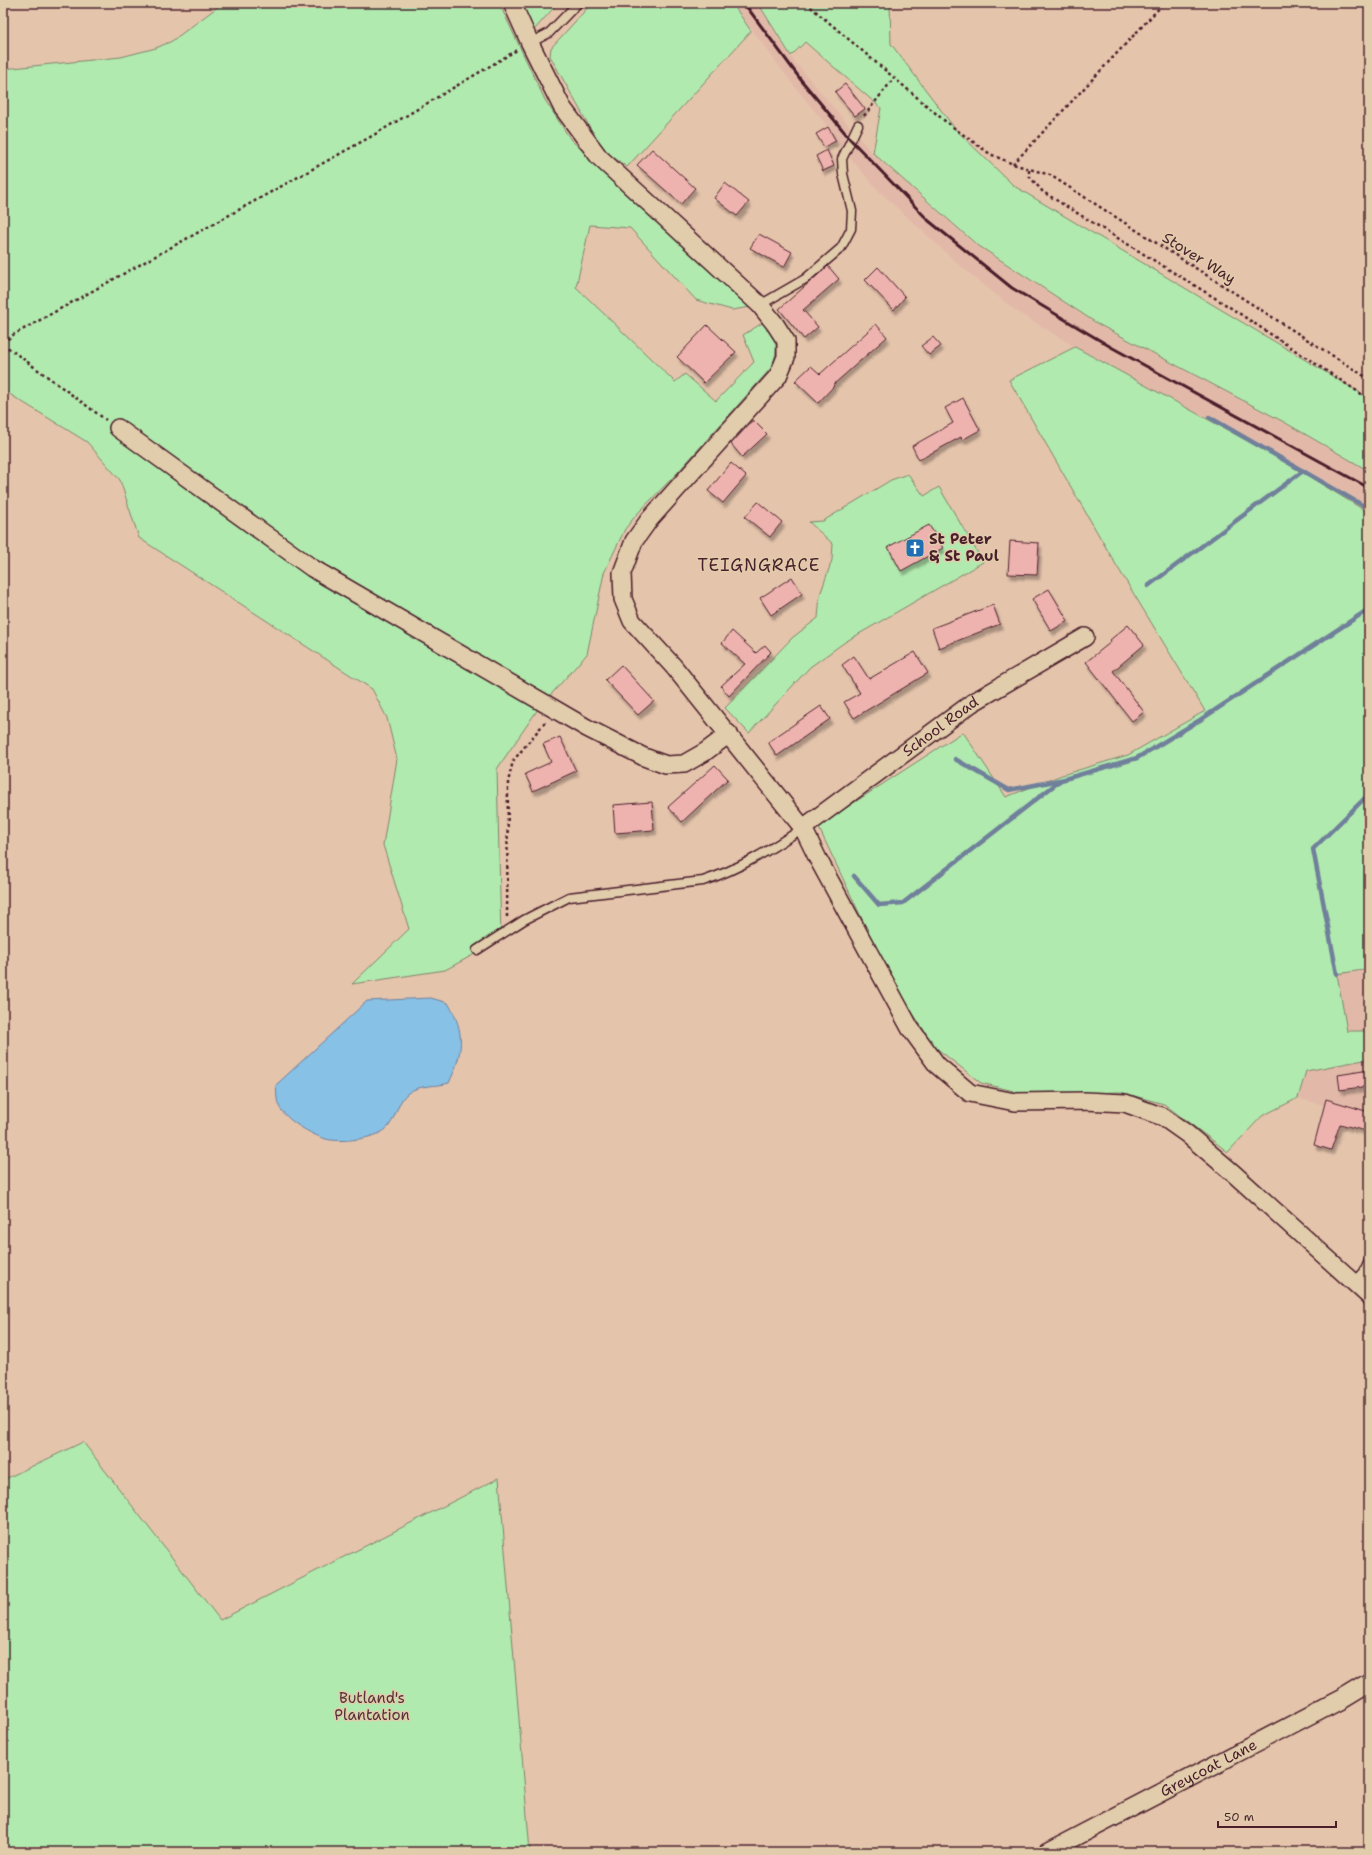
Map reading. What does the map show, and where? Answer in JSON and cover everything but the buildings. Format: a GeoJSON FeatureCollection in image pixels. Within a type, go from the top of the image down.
{"type":"FeatureCollection","features":[{"type":"Feature","properties":{"kind":"street"},"geometry":{"type":"LineString","coordinates":[[512,3],[562,107],[599,157],[760,305],[786,341],[786,357],[778,376],[649,520],[634,541],[622,574],[623,599],[632,621],[674,667],[803,828],[818,859],[910,1028],[937,1065],[970,1093],[1015,1102],[1085,1101],[1125,1103],[1163,1117],[1188,1134],[1233,1172],[1369,1296]]}},
{"type":"Feature","properties":{"kind":"street"},"geometry":{"type":"LineString","coordinates":[[118,428],[312,568],[555,709],[644,757],[666,765],[684,764],[705,752],[729,734]]}},
{"type":"Feature","properties":{"kind":"street","name":"School Road"},"geometry":{"type":"LineString","coordinates":[[803,828],[972,703],[1085,637]]}},
{"type":"Feature","properties":{"kind":"street","name":"Greycoat Lane"},"geometry":{"type":"LineString","coordinates":[[1047,1852],[1341,1699],[1369,1682]]}},
{"type":"Feature","properties":{"kind":"lane"},"geometry":{"type":"LineString","coordinates":[[530,43],[549,33],[578,3]]}},
{"type":"Feature","properties":{"kind":"lane"},"geometry":{"type":"LineString","coordinates":[[760,305],[805,279],[841,248],[851,229],[852,211],[843,174],[842,159],[858,125]]}},
{"type":"Feature","properties":{"kind":"lane"},"geometry":{"type":"LineString","coordinates":[[477,950],[524,920],[569,897],[703,881],[724,874],[753,860],[803,828]]}},
{"type":"Feature","properties":{"kind":"lane"},"geometry":{"type":"LineString","coordinates":[[1355,1282],[1364,1272],[1369,1261]]}},
{"type":"Feature","properties":{"kind":"path"},"geometry":{"type":"LineString","coordinates":[[806,3],[894,78],[883,89],[858,125]]}},
{"type":"Feature","properties":{"kind":"path"},"geometry":{"type":"LineString","coordinates":[[1013,164],[1164,3]]}},
{"type":"Feature","properties":{"kind":"path"},"geometry":{"type":"LineString","coordinates":[[118,428],[3,343],[13,335],[372,136],[530,43]]}},
{"type":"Feature","properties":{"kind":"path","name":"Stover Way"},"geometry":{"type":"LineString","coordinates":[[894,78],[946,122],[990,154],[1029,170],[1050,175],[1369,379]]}},
{"type":"Feature","properties":{"kind":"path"},"geometry":{"type":"LineString","coordinates":[[1029,170],[1030,176],[1043,192],[1228,306],[1369,399]]}},
{"type":"Feature","properties":{"kind":"path"},"geometry":{"type":"LineString","coordinates":[[507,931],[508,782],[513,761],[555,709]]}},
{"type":"Feature","properties":{"kind":"shaded area"},"geometry":{"type":"Polygon","coordinates":[[[732,3],[757,3],[790,56],[872,153],[975,244],[1097,324],[1283,422],[1369,471],[1369,513],[1275,456],[1075,347],[1016,311],[959,265],[880,192],[841,148],[828,127],[794,86],[732,3]]]}},
{"type":"Feature","properties":{"kind":"shaded area"},"geometry":{"type":"Polygon","coordinates":[[[1369,969],[1369,1031],[1347,1031],[1337,974],[1369,969]]]}},
{"type":"Feature","properties":{"kind":"shaded area"},"geometry":{"type":"Polygon","coordinates":[[[1369,1059],[1369,1118],[1298,1098],[1306,1071],[1369,1059]]]}},
{"type":"Feature","properties":{"kind":"green space"},"geometry":{"type":"Polygon","coordinates":[[[223,3],[499,3],[545,100],[571,140],[751,307],[732,310],[696,300],[630,228],[590,225],[576,287],[675,382],[685,374],[716,401],[754,362],[743,335],[764,322],[776,343],[776,353],[772,367],[625,529],[604,573],[587,654],[538,709],[497,769],[501,940],[445,970],[352,984],[409,929],[383,845],[397,759],[387,718],[372,689],[139,538],[120,480],[87,442],[3,390],[3,69],[121,57],[156,48],[172,41],[223,3]]]}},
{"type":"Feature","properties":{"kind":"green space"},"geometry":{"type":"Polygon","coordinates":[[[522,3],[558,3],[533,31],[522,3]]]}},
{"type":"Feature","properties":{"kind":"green space"},"geometry":{"type":"Polygon","coordinates":[[[592,3],[732,3],[751,31],[627,167],[602,149],[550,56],[551,48],[592,3]]]}},
{"type":"Feature","properties":{"kind":"green space"},"geometry":{"type":"Polygon","coordinates":[[[758,3],[890,3],[891,44],[956,130],[1014,186],[1369,398],[1369,471],[1284,422],[1098,324],[976,244],[873,153],[881,108],[805,42],[791,56],[758,3]]]}},
{"type":"Feature","properties":{"kind":"green space"},"geometry":{"type":"Polygon","coordinates":[[[1075,347],[1275,456],[1369,513],[1369,969],[1337,974],[1347,1031],[1369,1031],[1369,1059],[1306,1071],[1298,1098],[1262,1116],[1228,1152],[1164,1104],[1120,1092],[1030,1095],[981,1083],[935,1047],[891,980],[818,826],[963,732],[1006,797],[1062,775],[1128,755],[1205,711],[1115,563],[1009,380],[1075,347]]]}},
{"type":"Feature","properties":{"kind":"green space"},"geometry":{"type":"Polygon","coordinates":[[[908,474],[924,496],[939,487],[983,562],[845,642],[810,667],[749,733],[725,708],[792,638],[818,618],[820,595],[832,560],[833,544],[809,522],[823,521],[891,480],[908,474]]]}},
{"type":"Feature","properties":{"kind":"green space","name":"Butland's Plantation"},"geometry":{"type":"Polygon","coordinates":[[[83,1442],[220,1620],[499,1478],[530,1852],[3,1852],[3,1480],[83,1442]]]}},
{"type":"Feature","properties":{"kind":"water"},"geometry":{"type":"Polygon","coordinates":[[[431,998],[448,1003],[458,1024],[460,1033],[460,1052],[449,1083],[418,1088],[408,1093],[401,1101],[389,1126],[381,1132],[366,1138],[340,1141],[326,1139],[293,1122],[282,1111],[277,1101],[276,1085],[367,1001],[431,998]]]}},
{"type":"Feature","properties":{"kind":"waterway"},"geometry":{"type":"LineString","coordinates":[[1209,417],[1369,509]]}},
{"type":"Feature","properties":{"kind":"waterway"},"geometry":{"type":"LineString","coordinates":[[1148,586],[1303,471]]}},
{"type":"Feature","properties":{"kind":"waterway"},"geometry":{"type":"LineString","coordinates":[[854,876],[879,905],[903,903],[1061,780],[1137,758],[1200,720],[1369,609]]}},
{"type":"Feature","properties":{"kind":"waterway"},"geometry":{"type":"LineString","coordinates":[[955,759],[1009,790],[1060,780]]}},
{"type":"Feature","properties":{"kind":"waterway"},"geometry":{"type":"LineString","coordinates":[[1337,974],[1313,849],[1369,794]]}},
{"type":"Feature","properties":{"kind":"railway"},"geometry":{"type":"LineString","coordinates":[[744,3],[801,80],[851,140],[929,221],[1012,288],[1111,347],[1369,488]]}},
{"type":"Feature","properties":{"kind":"place","name":"St Peter & St Paul"},"geometry":{"type":"Point","coordinates":[915,548]}},
{"type":"Feature","properties":{"kind":"district","name":"TEIGNGRACE"},"geometry":{"type":"Point","coordinates":[759,565]}}]}
